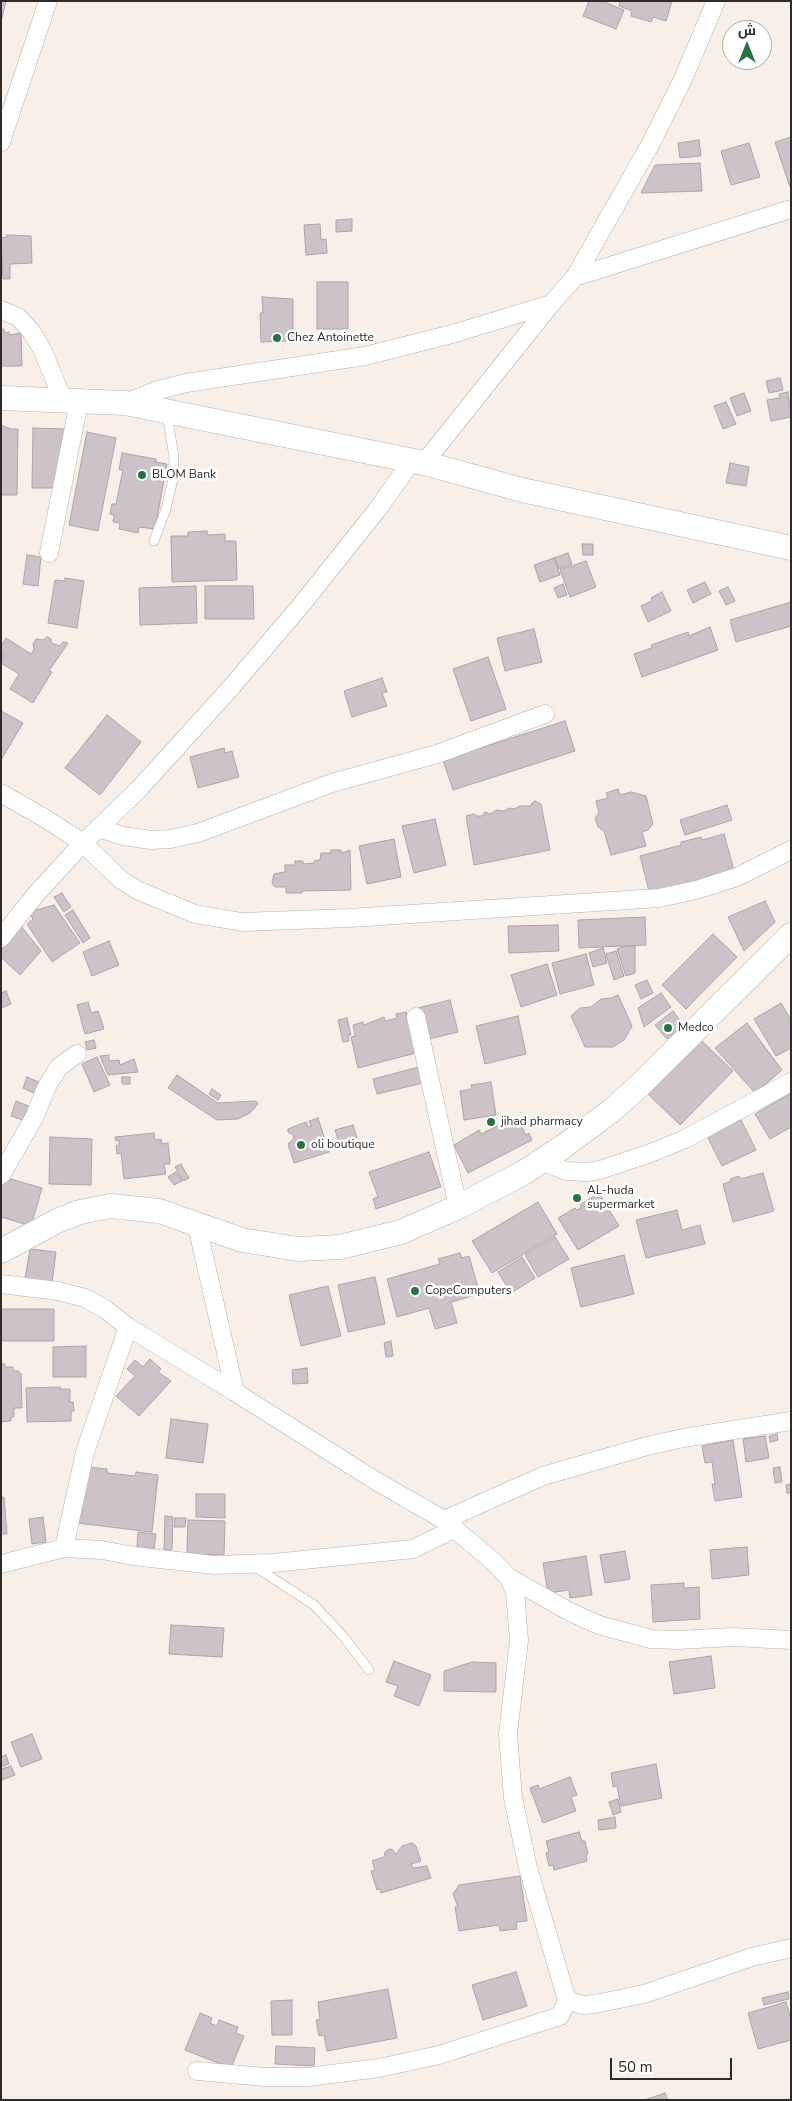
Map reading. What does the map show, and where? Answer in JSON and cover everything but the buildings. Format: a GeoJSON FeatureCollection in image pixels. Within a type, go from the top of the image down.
{"type":"FeatureCollection","features":[{"type":"Feature","properties":{"kind":"main road"},"geometry":{"type":"LineString","coordinates":[[1,398],[125,403],[418,462],[522,490],[791,548]]}},
{"type":"Feature","properties":{"kind":"main road"},"geometry":{"type":"LineString","coordinates":[[1,1251],[57,1221],[80,1212],[111,1206],[159,1210],[197,1226],[242,1240],[298,1249],[340,1246],[401,1232],[458,1207],[523,1173],[611,1111],[638,1087],[791,935]]}},
{"type":"Feature","properties":{"kind":"street"},"geometry":{"type":"LineString","coordinates":[[1,142],[48,1]]}},
{"type":"Feature","properties":{"kind":"street"},"geometry":{"type":"LineString","coordinates":[[1,938],[37,893],[82,843],[138,790],[233,685],[575,277],[650,145],[683,79],[716,1]]}},
{"type":"Feature","properties":{"kind":"street"},"geometry":{"type":"LineString","coordinates":[[575,277],[791,209]]}},
{"type":"Feature","properties":{"kind":"street"},"geometry":{"type":"LineString","coordinates":[[125,403],[155,391],[186,383],[366,356],[452,334],[551,304]]}},
{"type":"Feature","properties":{"kind":"street"},"geometry":{"type":"LineString","coordinates":[[1,310],[18,317],[31,331],[71,401],[49,553]]}},
{"type":"Feature","properties":{"kind":"street"},"geometry":{"type":"LineString","coordinates":[[98,828],[123,836],[151,840],[170,839],[198,833],[332,783],[437,754],[545,714]]}},
{"type":"Feature","properties":{"kind":"street"},"geometry":{"type":"LineString","coordinates":[[1,793],[46,819],[82,843],[120,879],[137,890],[195,914],[242,922],[358,918],[659,898],[737,878],[791,850]]}},
{"type":"Feature","properties":{"kind":"street"},"geometry":{"type":"LineString","coordinates":[[416,1017],[458,1207]]}},
{"type":"Feature","properties":{"kind":"street"},"geometry":{"type":"LineString","coordinates":[[1,1175],[34,1118],[47,1086],[59,1067],[77,1054]]}},
{"type":"Feature","properties":{"kind":"street"},"geometry":{"type":"LineString","coordinates":[[541,1161],[566,1171],[586,1172],[608,1167],[648,1154],[685,1138],[791,1082]]}},
{"type":"Feature","properties":{"kind":"street"},"geometry":{"type":"LineString","coordinates":[[197,1226],[235,1392]]}},
{"type":"Feature","properties":{"kind":"street"},"geometry":{"type":"LineString","coordinates":[[1,1284],[58,1291],[85,1298],[105,1309],[128,1327],[376,1481],[449,1524],[494,1562],[508,1577],[570,1612],[599,1625],[636,1636],[678,1640],[733,1637],[791,1640]]}},
{"type":"Feature","properties":{"kind":"street"},"geometry":{"type":"LineString","coordinates":[[64,1548],[85,1452],[128,1327]]}},
{"type":"Feature","properties":{"kind":"street"},"geometry":{"type":"LineString","coordinates":[[1,1564],[64,1548],[102,1550],[142,1557],[214,1565],[251,1564],[413,1549],[449,1524],[543,1476],[683,1438],[791,1421]]}},
{"type":"Feature","properties":{"kind":"street"},"geometry":{"type":"LineString","coordinates":[[197,2070],[265,2077],[308,2077],[379,2068],[439,2055],[560,2016],[567,2000],[528,1868],[513,1798],[508,1734],[519,1640],[515,1592],[508,1577]]}},
{"type":"Feature","properties":{"kind":"street"},"geometry":{"type":"LineString","coordinates":[[567,2000],[582,2005],[595,2004],[644,1994],[752,1956],[791,1948]]}},
{"type":"Feature","properties":{"kind":"lane"},"geometry":{"type":"LineString","coordinates":[[154,541],[166,509],[173,479],[174,458],[167,411]]}},
{"type":"Feature","properties":{"kind":"lane"},"geometry":{"type":"LineString","coordinates":[[251,1564],[314,1606],[344,1637],[369,1670]]}},
{"type":"Feature","properties":{"kind":"place","name":"Chez Antoinette"},"geometry":{"type":"Point","coordinates":[277,338]}},
{"type":"Feature","properties":{"kind":"place","name":"BLOM Bank"},"geometry":{"type":"Point","coordinates":[142,475]}},
{"type":"Feature","properties":{"kind":"place","name":"Medco"},"geometry":{"type":"Point","coordinates":[668,1028]}},
{"type":"Feature","properties":{"kind":"place","name":"jihad pharmacy"},"geometry":{"type":"Point","coordinates":[491,1122]}},
{"type":"Feature","properties":{"kind":"place","name":"oli boutique"},"geometry":{"type":"Point","coordinates":[301,1145]}},
{"type":"Feature","properties":{"kind":"place","name":"AL-huda supermarket"},"geometry":{"type":"Point","coordinates":[577,1198]}},
{"type":"Feature","properties":{"kind":"place","name":"CopeComputers"},"geometry":{"type":"Point","coordinates":[415,1291]}}]}
